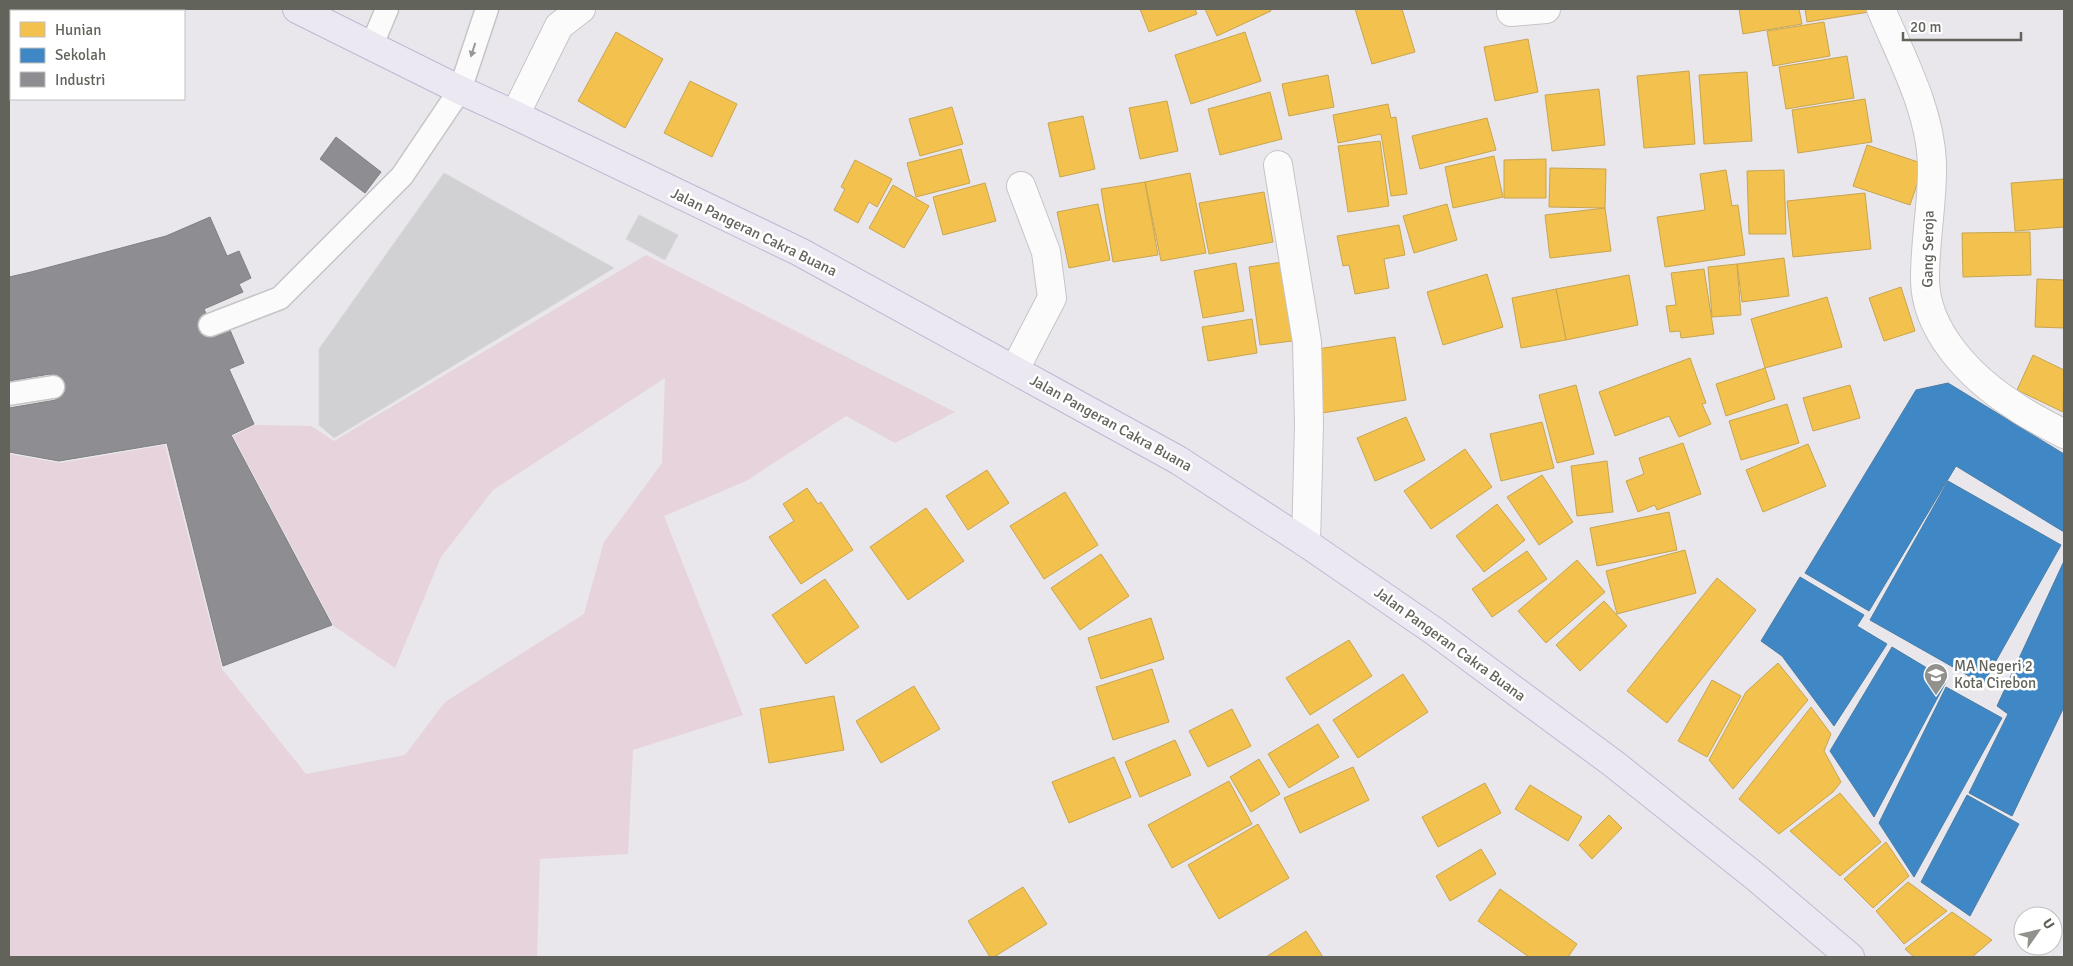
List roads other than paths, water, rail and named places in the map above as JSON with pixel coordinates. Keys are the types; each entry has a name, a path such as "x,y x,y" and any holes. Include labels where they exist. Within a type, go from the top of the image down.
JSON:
{"main road":[{"name":"Jalan Pangeran Cakra Buana","path":"297,9 460,90 800,252 1178,460 1306,543 1434,632 1614,764 1757,878 1850,957"}],"street":[{"path":"515,115 559,26 581,9"},
{"path":"1511,12 1546,9"},
{"name":"Gang Seroja","path":"1881,9 1914,88 1926,126 1932,163 1925,280 1931,316 1952,350 1980,380 2014,406 2064,434"},
{"path":"1278,165 1307,342 1309,425 1306,543"},
{"path":"1015,370 1052,298 1046,252 1021,186"}],"lane":[{"path":"371,47 387,9"},
{"path":"210,325 280,298 402,176 460,90 487,9"},
{"path":"9,394 53,387"}],"place":[{"name":"MA Negeri 2 Kota Cirebon","path":"1936,696"}]}
